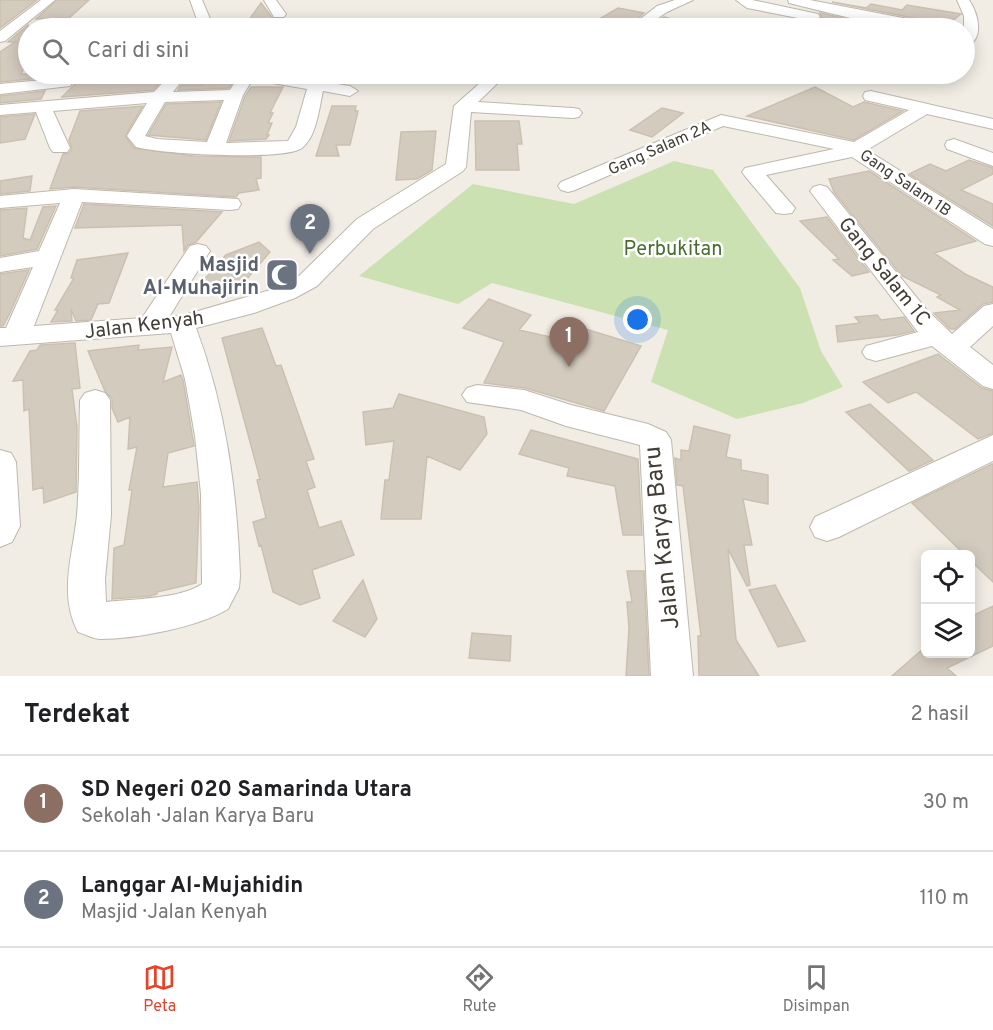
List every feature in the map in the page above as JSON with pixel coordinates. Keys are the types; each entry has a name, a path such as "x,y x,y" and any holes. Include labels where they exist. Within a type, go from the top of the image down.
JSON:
{"street":[{"path":"25,18 49,0"},
{"path":"196,0 203,18"},
{"path":"270,0 279,14"},
{"path":"650,18 662,9 682,0"},
{"path":"742,0 752,5 819,18"},
{"path":"794,0 880,18"},
{"path":"963,0 970,10 969,18"},
{"path":"10,15 30,14"},
{"path":"0,38 18,24"},
{"path":"0,89 32,84"},
{"path":"170,84 159,97 136,133 138,140 147,144 169,146 254,148 294,145 302,139 316,85"},
{"path":"215,146 235,95 242,84"},
{"path":"310,84 350,92"},
{"path":"463,106 488,84"},
{"path":"0,110 159,97 235,95"},
{"path":"871,96 993,124"},
{"path":"42,106 60,148"},
{"path":"463,106 573,113"},
{"name":"Jalan Kenyah","path":"8,337 165,325 236,310 298,288 308,281 365,224 395,203 456,167 463,106"},
{"name":"Gang Salam 1B","path":"924,108 856,149 993,239"},
{"name":"Gang Salam 2A","path":"568,186 684,138 721,120 856,149"},
{"path":"954,146 993,160"},
{"path":"784,208 753,174 754,170 856,149"},
{"name":"Gang Salam 1C","path":"820,191 917,315 945,342 993,379"},
{"path":"0,202 75,195 230,204"},
{"path":"8,337 48,257 75,195"},
{"path":"95,400 94,514 86,579 88,612 92,619 99,621 170,611 210,600 218,594 221,577 220,515 214,450 198,377 165,325 198,251"},
{"path":"0,265 48,257"},
{"path":"876,352 945,342 993,312"},
{"name":"Jalan Karya Baru","path":"477,395 524,400 566,415 648,435 655,440 672,676"},
{"path":"827,527 993,447"},
{"path":"0,462 3,526 0,532"}],"green space":[{"name":"Perbukitan","path":"674,161 713,170 800,288 821,351 843,387 803,403 737,419 651,382 668,330 492,283 458,304 359,276 473,184 574,204"}],"building":[{"path":"0,0 37,0 0,28"},
{"path":"57,0 89,0 69,18 37,18"},
{"path":"832,2 866,8 871,4 902,10 907,5 961,14 956,18 914,18"},
{"path":"261,3 272,18 250,18"},
{"path":"618,8 644,13 638,18 601,18"},
{"path":"820,13 842,18 822,18"},
{"path":"18,34 18,80 0,82 0,52 15,42 8,42"},
{"path":"75,84 159,84 153,90 62,97"},
{"path":"232,84 229,88 178,90 181,85"},
{"path":"251,87 283,87 270,113 273,113 268,123 272,123 267,135 269,135 266,139 229,141 245,96"},
{"path":"815,87 853,107 864,102 903,111 854,140 747,116"},
{"path":"45,91 41,99 0,103 0,96"},
{"path":"221,102 206,140 148,135 166,104"},
{"path":"143,106 125,136 134,148 194,156 261,157 261,178 256,179 259,190 239,193 236,197 74,187 50,189 63,154 69,153 72,149 69,140 80,111"},
{"path":"332,106 356,106 355,111 358,111 350,145 336,145 339,156 316,156"},
{"path":"662,108 683,113 652,137 630,130"},
{"path":"35,114 25,139 0,143 0,117"},
{"path":"475,121 519,121 522,144 517,144 519,170 476,170"},
{"path":"436,131 432,170 417,179 396,180 401,132"},
{"path":"969,160 993,168 993,174 961,190 993,204 993,226 909,174 930,164 946,171"},
{"path":"869,171 976,241 934,253 967,275 993,287 993,302 983,304 955,329 950,329 934,313 960,310 937,297 941,295 902,276 834,192 829,179"},
{"path":"32,176 30,191 0,194 0,181"},
{"path":"84,204 222,212 196,242 188,245 184,251 182,225 75,228"},
{"path":"56,206 37,249 0,256 0,210 27,208 23,238 30,240 43,207"},
{"path":"827,217 869,272 852,276 833,260 839,259 800,221"},
{"path":"259,242 270,252 240,287 202,282 226,255"},
{"path":"128,253 109,303 98,304 91,320 76,321 71,309 72,321 51,322 58,310 55,310 74,278 71,278 77,260"},
{"path":"29,270 9,315 3,326 0,326 0,274"},
{"path":"489,299 531,315 519,330 564,340 576,326 641,346 604,411 525,388 484,383 504,342 463,328"},
{"path":"877,315 881,320 904,317 914,331 838,342 836,326 860,323 855,317"},
{"path":"262,328 276,366 281,365 314,459 306,461 315,487 307,490 319,528 341,521 354,555 312,570 320,598 300,605 273,592 261,545 259,546 253,522 266,518 257,480 260,479 222,338"},
{"path":"75,343 80,388 72,389 77,427 76,492 44,503 43,487 33,490 29,409 24,411 23,380 13,381 30,351 37,350 40,345"},
{"path":"139,345 138,350 172,347 163,382 181,375 183,380 194,446 168,453 163,487 197,482 199,508 196,583 157,592 150,596 112,599 114,548 124,545 132,490 129,490 137,447 128,449 130,417 118,422 112,408 112,399 105,391 88,351"},
{"path":"938,354 982,388 993,391 993,433 978,439 916,392 888,403 863,382"},
{"path":"399,394 484,417 487,434 460,470 427,456 421,519 381,519 385,480 389,480 394,441 366,445 363,412 393,408"},
{"path":"870,404 933,460 909,471 846,412"},
{"path":"694,426 730,435 726,457 741,460 741,470 768,475 768,504 743,499 752,545 744,545 750,585 747,586 728,549 736,640 759,676 699,676 698,636 701,636 683,486 677,485 675,458 681,460 681,450 689,451"},
{"path":"531,430 638,459 642,535 623,535 615,486 567,476 569,468 519,454"},
{"path":"993,464 993,582 975,565 975,550 960,550 912,503"},
{"path":"627,571 644,571 649,676 626,676 629,628 627,602 632,602"},
{"path":"363,580 377,619 365,637 333,621"},
{"path":"775,585 805,641 778,647 749,590"},
{"path":"993,606 993,646 975,655 975,615"},
{"path":"472,633 511,636 510,661 469,658"},
{"path":"921,651 921,658 968,658 947,668 956,676 892,676"}],"place":[{"name":"Langgar Al-Mujahidin","path":"310,254"},
{"name":"Masjid Al-Muhajirin","path":"282,275"},
{"name":"SD Negeri 020 Samarinda Utara","path":"569,367"}]}
